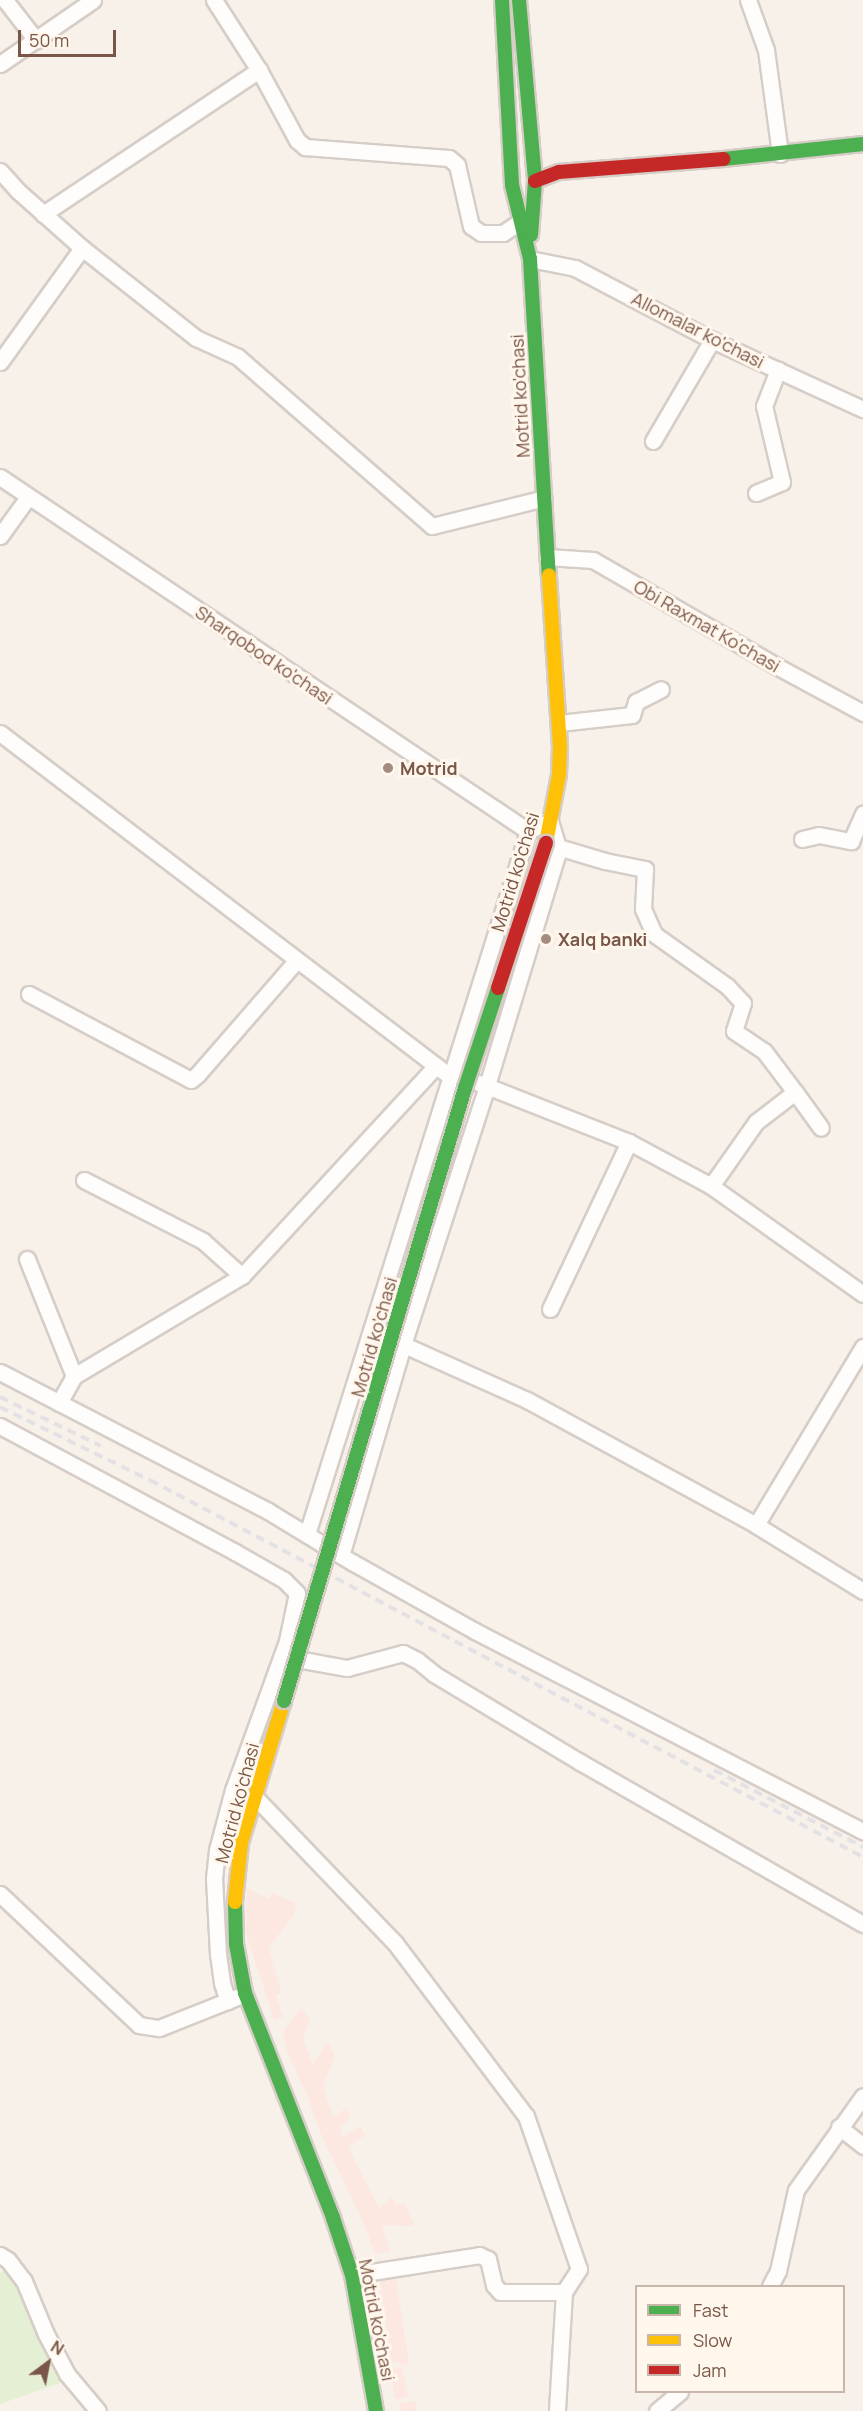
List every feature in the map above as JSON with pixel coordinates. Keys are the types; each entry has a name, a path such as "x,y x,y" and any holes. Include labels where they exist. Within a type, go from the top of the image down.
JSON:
{"main road":[{"name":"Motrid ko'chasi","path":"502,0 512,185 530,256"},
{"name":"Motrid ko'chasi","path":"519,0 535,181 530,256 559,723 559,775 550,821"},
{"path":"535,181 559,172 780,154 863,144"},
{"name":"Motrid ko'chasi","path":"376,2407 352,2275 329,2207 245,1993 236,1944 234,1910 239,1851 397,1342 461,1081 552,845"}],"street":[{"path":"5,0 36,40"},
{"path":"0,64 93,0"},
{"path":"214,0 259,70 297,140 305,147 449,158 457,165 471,226 481,233 503,233 521,221"},
{"path":"748,0 766,50 780,154"},
{"path":"43,214 259,70"},
{"path":"0,171 43,214 82,248 196,338 238,357 432,526 544,498"},
{"path":"0,362 82,248"},
{"name":"Allomalar ko'chasi","path":"530,256 575,268 712,340 863,409"},
{"path":"653,441 712,340"},
{"path":"756,493 783,482 764,406 778,370"},
{"name":"Sharqobod ko'chasi","path":"0,477 528,831"},
{"path":"0,536 28,496"},
{"name":"Obi Raxmat Ko'chasi","path":"548,557 593,560 778,667 863,713"},
{"path":"559,723 632,715 636,702 661,689"},
{"path":"0,733 436,1066 461,1081 487,1086 629,1142 711,1186 863,1294"},
{"path":"802,839 819,835 851,841 863,814"},
{"path":"307,1534 442,1112 461,1081 528,831 550,821 552,845 487,1086 397,1342 341,1555"},
{"path":"552,845 605,861 645,869 643,909 654,934 727,986 742,1003 734,1031 764,1051 821,1128"},
{"path":"29,994 191,1080 297,960"},
{"path":"59,1403 74,1376 242,1276 436,1066"},
{"path":"711,1186 756,1122 795,1092"},
{"path":"442,1112 473,1127"},
{"path":"550,1309 629,1142"},
{"path":"84,1180 204,1241 242,1276"},
{"path":"27,1259 74,1376"},
{"path":"397,1342 527,1400 756,1525 863,1591"},
{"path":"756,1525 863,1347"},
{"path":"0,1372 268,1510 341,1555 475,1631 863,1831"},
{"path":"0,1426 235,1551 284,1580 297,1593 287,1641 230,1800 217,1850 214,1878 218,1954 222,1983 228,2001"},
{"path":"297,1659 347,1668 403,1653 580,1762 863,1924"},
{"path":"255,1797 395,1942 526,2116 579,2269 564,2292 557,2411"},
{"path":"0,1894 139,2025 159,2028 245,1993"},
{"path":"771,2285 778,2271 796,2190 863,2096"},
{"path":"839,2127 863,2146"},
{"path":"0,2255 8,2260 24,2281 45,2334 67,2374 98,2411"},
{"path":"352,2275 479,2255 488,2259 494,2285 500,2292 564,2292"},
{"path":"657,2411 678,2393"},
{"path":"361,2411 376,2407"}],"shaded area":[{"path":"247,1888 268,1899 273,1893 296,1904 294,1915 269,1947 281,1993 276,1995 283,2017 274,2020 246,1933"},
{"path":"301,2008 310,2020 303,2039 313,2064 327,2042 335,2055 323,2086 333,2117 347,2108 351,2116 340,2127 342,2137 360,2126 365,2135 348,2147 379,2208 392,2197 396,2204 405,2203 414,2226 382,2225 390,2252 375,2254 364,2224 320,2132 305,2090 287,2052 283,2032"},
{"path":"395,2272 409,2364 402,2366 399,2362 391,2362 379,2274"},
{"path":"402,2367 408,2397 395,2399 390,2369"},
{"path":"415,2401 417,2411 401,2411 400,2403"}],"green space":[{"path":"11,2264 60,2383 0,2404 0,2273"}],"railway":[{"path":"0,1397 101,1446"},
{"path":"0,1407 150,1480 863,1857"},
{"path":"714,1770 863,1847"}],"traffic: fast":[{"path":"502,0 512,185 530,259 549,575"},
{"path":"519,0 535,181 531,235"},
{"path":"723,159 863,144"},
{"path":"284,1701 465,1088 498,988"},
{"path":"235,1902 236,1944 245,1993 333,2218 352,2275 376,2411"}],"traffic: slow":[{"path":"546,843 559,775 560,747 549,575"},
{"path":"235,1902 241,1843 284,1701"}],"traffic: jam":[{"path":"535,181 559,172 723,159"},
{"path":"498,988 546,843"}],"place":[{"name":"Motrid","path":"388,768"},
{"name":"Xalq banki","path":"546,939"}]}
